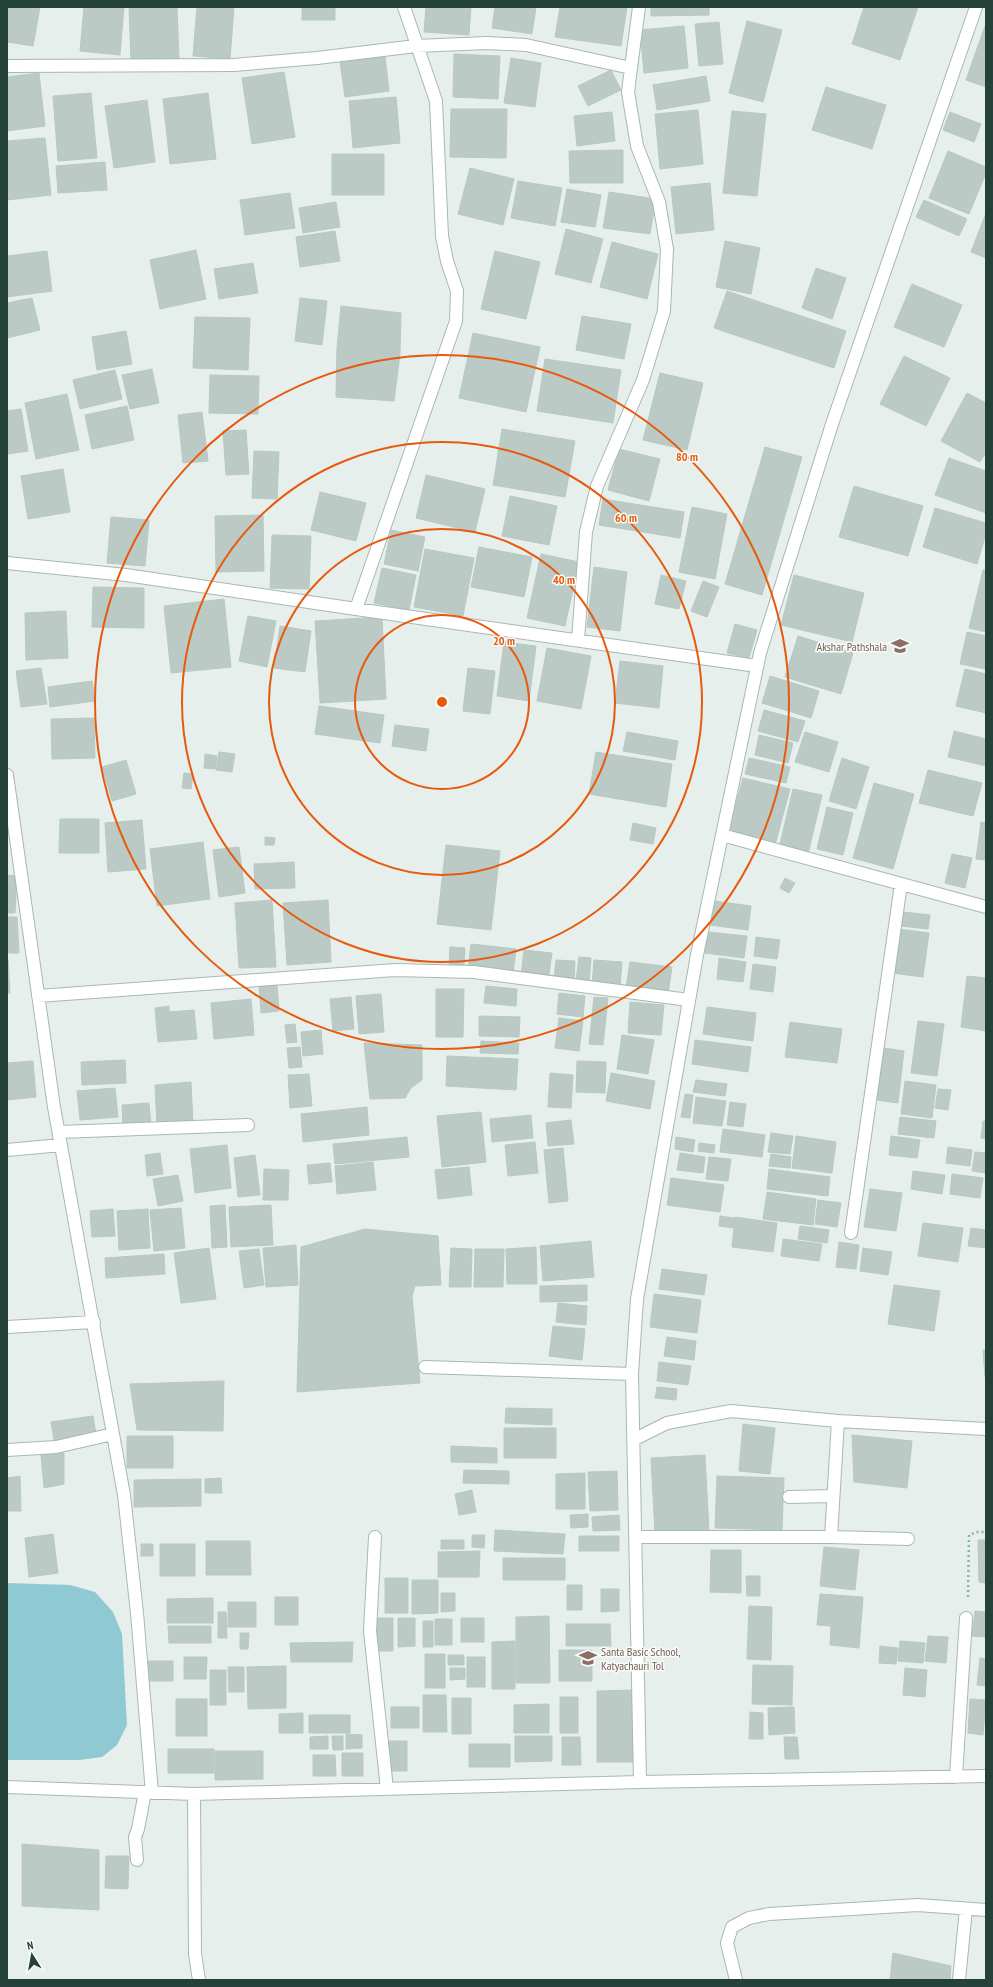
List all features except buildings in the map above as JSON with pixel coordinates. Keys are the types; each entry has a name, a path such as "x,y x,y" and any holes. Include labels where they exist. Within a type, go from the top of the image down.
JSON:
{"street":[{"path":"356,609 456,321 458,291 447,262 442,236 436,101 416,46 404,7"},
{"path":"578,640 586,532 597,486 643,380 664,311 667,249 659,202 635,139 628,92 639,7"},
{"path":"640,1782 632,1374 637,1299 689,1000 760,653 832,424 976,7"},
{"path":"7,66 234,65 317,58 416,46 486,43 526,45 631,68"},
{"path":"7,563 126,575 757,666"},
{"path":"7,775 38,996 61,1145 124,1495 137,1613 148,1792 135,1837 137,1860"},
{"path":"722,835 986,907"},
{"path":"851,1233 901,884"},
{"path":"38,996 395,970 474,972 689,1000"},
{"path":"59,1132 248,1125"},
{"path":"7,1150 61,1145"},
{"path":"7,1327 94,1322"},
{"path":"425,1367 632,1374"},
{"path":"633,1440 667,1423 730,1411 754,1412 838,1421 986,1429"},
{"path":"831,1536 838,1421"},
{"path":"7,1450 56,1447 113,1434"},
{"path":"789,1497 833,1496"},
{"path":"376,1536 370,1631 387,1789"},
{"path":"635,1537 831,1536 908,1539"},
{"path":"956,1777 966,1618"},
{"path":"7,1787 194,1794 640,1782 986,1776"},
{"path":"194,1794 195,1954 199,1980"},
{"path":"736,1980 727,1943 732,1927 749,1918 769,1914 918,1905 986,1910"},
{"path":"959,1980 966,1909"}],"path":[{"path":"966,1618 970,1577 969,1535 977,1532 986,1532"}],"water":[{"path":"7,1583 70,1585 95,1592 113,1612 122,1634 127,1725 117,1745 102,1757 79,1760 7,1760"}],"place":[{"name":"Akshar Pathshala","path":"900,646"},
{"name":"Santa Basic School, Katyachauri Tol","path":"588,1658"}]}
